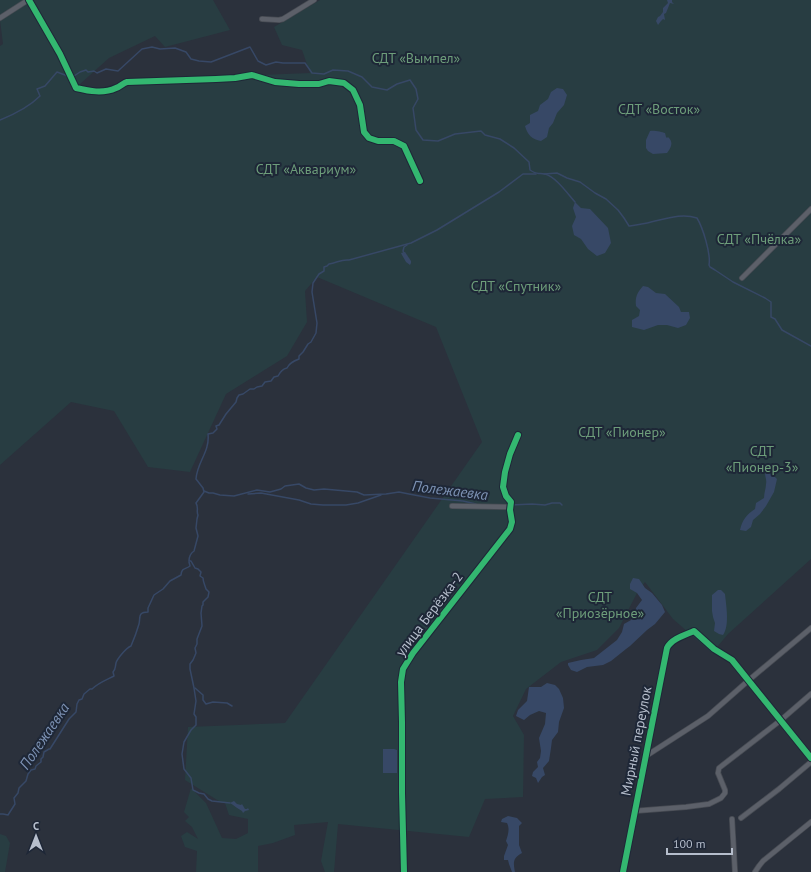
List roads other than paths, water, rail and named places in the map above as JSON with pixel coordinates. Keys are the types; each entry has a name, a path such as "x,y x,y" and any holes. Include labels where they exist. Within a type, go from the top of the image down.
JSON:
{"street":[{"path":"0,18 28,0 60,54 76,88 87,91 116,88 127,82 235,78 252,75 275,82 319,84 329,81 344,83 353,90 360,105 364,132 369,138 378,141 394,141 404,146 420,181"},
{"path":"262,19 284,20 306,2 314,0"},
{"path":"742,278 811,209"},
{"name":"улица Берёзка-2","path":"404,872 400,682 403,669 413,653 508,532 512,522 510,502 503,487 510,454 518,435"},
{"path":"452,506 510,507"},
{"path":"646,756 708,716 811,628"},
{"name":"Мирный переулок","path":"623,872 634,811 669,643 694,631 714,649 732,660 749,680"},
{"path":"749,680 811,758"},
{"path":"634,811 709,804 721,798 725,793 725,790 718,772 720,768 781,720 811,694"},
{"path":"741,818 811,762"},
{"path":"732,819 735,872"},
{"path":"755,872 763,861 811,822"}],"water":[{"path":"667,0 672,0 674,4 670,3 666,13 664,14 665,20 663,19 658,25 656,21 663,12 663,8 668,3"},
{"path":"557,88 563,89 567,95 564,105 557,113 549,128 547,137 541,141 535,139 529,135 525,126 530,123 530,115 538,111 540,105 548,99 551,92"},
{"path":"650,131 665,133 666,137 670,139 671,145 667,153 653,154 648,151 646,148 646,140"},
{"path":"575,202 581,208 590,209 608,228 611,243 605,253 597,256 588,249 581,239 574,235 572,226 576,217 573,208"},
{"path":"405,252 411,261 410,265 406,262 401,253"},
{"path":"643,286 648,287 656,293 665,294 679,307 681,312 689,312 690,318 686,325 678,328 667,325 658,325 644,330 632,327 632,320 639,316 640,310 636,306 636,298"},
{"path":"770,472 777,479 774,492 760,514 753,520 751,527 746,531 740,530 745,518 755,509 756,503 764,498 766,483 765,473"},
{"path":"633,578 639,579 645,588 652,593 662,605 665,612 655,624 611,661 603,665 587,667 577,672 571,670 568,663 594,658 617,640 622,632 624,624 631,620 635,615 636,608 642,600 637,593 630,589 630,584"},
{"path":"718,590 721,590 725,594 727,621 723,635 714,631 715,623 712,611 712,595"},
{"path":"547,683 555,685 559,689 563,698 564,708 559,722 558,732 552,740 549,761 543,768 545,775 538,783 536,778 532,776 533,772 538,767 537,762 540,758 541,751 539,738 545,724 546,713 539,711 530,715 524,720 516,716 518,710 527,701 529,687 541,687"},
{"path":"383,749 397,750 397,773 383,773"},
{"path":"234,801 237,804 242,804 245,809 248,808 249,810 243,813 230,803"},
{"path":"508,816 517,818 522,823 519,826 519,845 522,853 514,861 515,872 512,872 508,860 504,860 508,845 506,841 508,828 507,823 501,822 502,819"}],"waterway":[{"name":"Полежаевка","path":"74,76 86,70 88,72 94,71 97,73 106,69 118,71 142,49 152,47 160,49 175,48 186,52 191,59 211,62 250,47 258,61 266,65 276,62 305,63 312,73 324,74 333,70 348,71 362,77 372,87 387,90 397,84 410,80 416,89 418,99 413,108 416,130 423,140 438,141 455,134 481,131 485,135 500,139 514,148 529,162 530,170 553,178 575,202"},
{"name":"Полежаевка","path":"0,120 22,110 36,100 40,96 37,89 45,86 57,72 69,78"},
{"name":"Полежаевка","path":"544,174 557,173 580,182 606,199 618,210 629,226 679,216 697,218 706,241 710,267 733,282 771,302 771,317 775,319 782,330 811,346"},
{"name":"Полежаевка","path":"230,803 212,801 204,794 193,790 191,778 184,769 182,754 184,742 191,730 196,725 196,717 194,714 196,701 190,664 196,653 195,648 202,626 201,613 203,602 208,597 209,592 206,589 203,578 200,576 201,572 195,568 191,561 189,561 190,555 194,551 198,536 196,528 198,515 196,503 204,492 203,488 196,479 207,446 208,434 213,433 217,429 216,426 219,425 236,402 239,395 250,389 262,386 265,382 271,381 274,377 278,376 290,363 299,359 299,356 311,342 316,333 317,323 312,292 313,283 319,274 324,271 324,267 329,264 411,243 437,230 499,192 523,174 536,174"},
{"name":"Полежаевка","path":"404,253 404,247 407,245"},
{"name":"Полежаевка","path":"204,491 220,495 234,496 257,490 270,492 281,489 285,486 299,484 314,490 324,489 357,492 364,495 399,492 476,504"},
{"name":"Полежаевка","path":"248,494 261,493 299,500 311,504 323,505 346,505 358,503 381,495"},
{"name":"Полежаевка","path":"511,505 545,505 552,503 560,503 562,505"},
{"name":"Полежаевка","path":"0,814 8,815 15,804 14,798 18,793 19,788 26,781 31,770 35,769 41,762 44,752 50,749 69,719 76,712 79,700 82,699 84,694 90,689 114,676 113,672 117,661 124,651 131,646 138,627 140,615 144,612 148,612 148,608 154,595 163,589 170,581 181,575 181,572 190,566 189,562"},
{"name":"Полежаевка","path":"195,688 203,695 203,700 206,704 213,702 227,703 232,706"}],"park label":[{"name":"СДТ «Вымпел»","path":"416,58"},
{"name":"СДТ «Восток»","path":"659,109"},
{"name":"СДТ «Аквариум»","path":"306,169"},
{"name":"СДТ «Пчёлка»","path":"759,239"},
{"name":"СДТ «Спутник»","path":"516,286"},
{"name":"СДТ «Пионер»","path":"622,432"},
{"name":"СДТ «Пионер-3»","path":"762,460"},
{"name":"СДТ «Приозёрное»","path":"600,606"}]}
